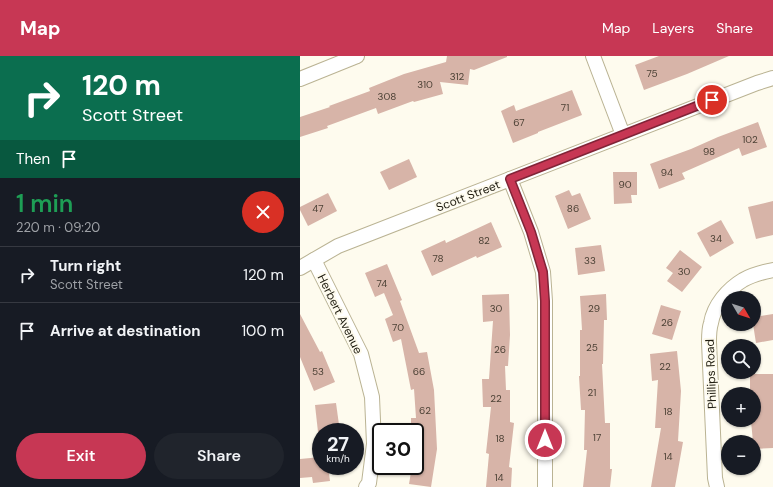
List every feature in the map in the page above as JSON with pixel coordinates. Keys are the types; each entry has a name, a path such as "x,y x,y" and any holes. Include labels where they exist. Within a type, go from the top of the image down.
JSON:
{"street":[{"path":"300,79 357,56"},
{"path":"593,56 623,135"},
{"name":"Scott Street","path":"300,268 338,246 773,78"},
{"path":"510,179 531,232 543,272 545,301 545,487"},
{"name":"Herbert Avenue","path":"314,260 361,354 372,397 374,444 368,483 366,487"},
{"name":"Phillips Road","path":"717,487 715,478 709,350 711,322 718,304 728,291 744,279 773,270"}],"building":[{"path":"447,56 507,57 474,70 470,69 468,85 440,82 443,94 414,102 413,101 378,114 376,108 327,126 328,128 300,137 300,117 370,91 369,88 404,74 446,62"},
{"path":"659,56 729,56 644,90 635,65"},
{"path":"572,90 582,115 513,143 501,111 514,105 516,111"},
{"path":"758,122 767,147 742,156 739,148 682,173 685,179 659,189 650,164"},
{"path":"409,159 417,177 389,190 380,172"},
{"path":"613,172 637,172 637,195 631,195 632,203 614,204"},
{"path":"569,190 572,196 580,193 591,219 568,229 555,196"},
{"path":"328,193 337,211 308,226 300,207"},
{"path":"773,201 773,235 756,239 748,207"},
{"path":"721,220 734,243 710,257 697,233"},
{"path":"491,222 502,247 477,258 476,256 432,276 421,251 445,240 446,243"},
{"path":"601,245 605,271 578,275 575,248"},
{"path":"680,250 702,267 682,292 667,281 673,273 666,268"},
{"path":"387,264 402,300 400,301 419,353 427,352 434,390 437,449 431,487 409,484 410,475 424,475 424,423 411,423 411,418 416,418 414,389 411,390 401,339 393,342 385,319 393,315 384,293 375,297 365,273"},
{"path":"509,294 510,335 508,366 505,366 506,390 510,390 510,422 514,423 509,467 512,468 511,487 486,487 489,454 486,453 491,407 483,407 482,379 489,379 493,321 483,322 482,295"},
{"path":"606,294 607,320 604,320 602,364 605,423 610,423 610,469 612,469 610,487 583,487 587,450 584,450 585,410 581,410 579,376 580,330 582,330 580,296"},
{"path":"661,305 681,311 672,340 652,334"},
{"path":"300,314 320,352 322,351 335,382 314,391 300,357"},
{"path":"773,314 773,340 761,342 761,339 755,339 754,331 761,331 761,316"},
{"path":"677,351 681,391 678,441 683,442 675,487 651,487 661,428 655,428 658,380 652,381 650,354"},
{"path":"761,374 773,374 773,448 761,449 761,435 752,435 752,427 761,427 761,387 750,387 750,379 761,379"},
{"path":"336,403 339,423 317,423 315,405"},
{"path":"312,458 312,475 329,475 330,481 313,483 312,477 300,478 300,459"}],"route":[{"path":"545,440 545,301 543,272 531,232 510,179 712,100"}]}
